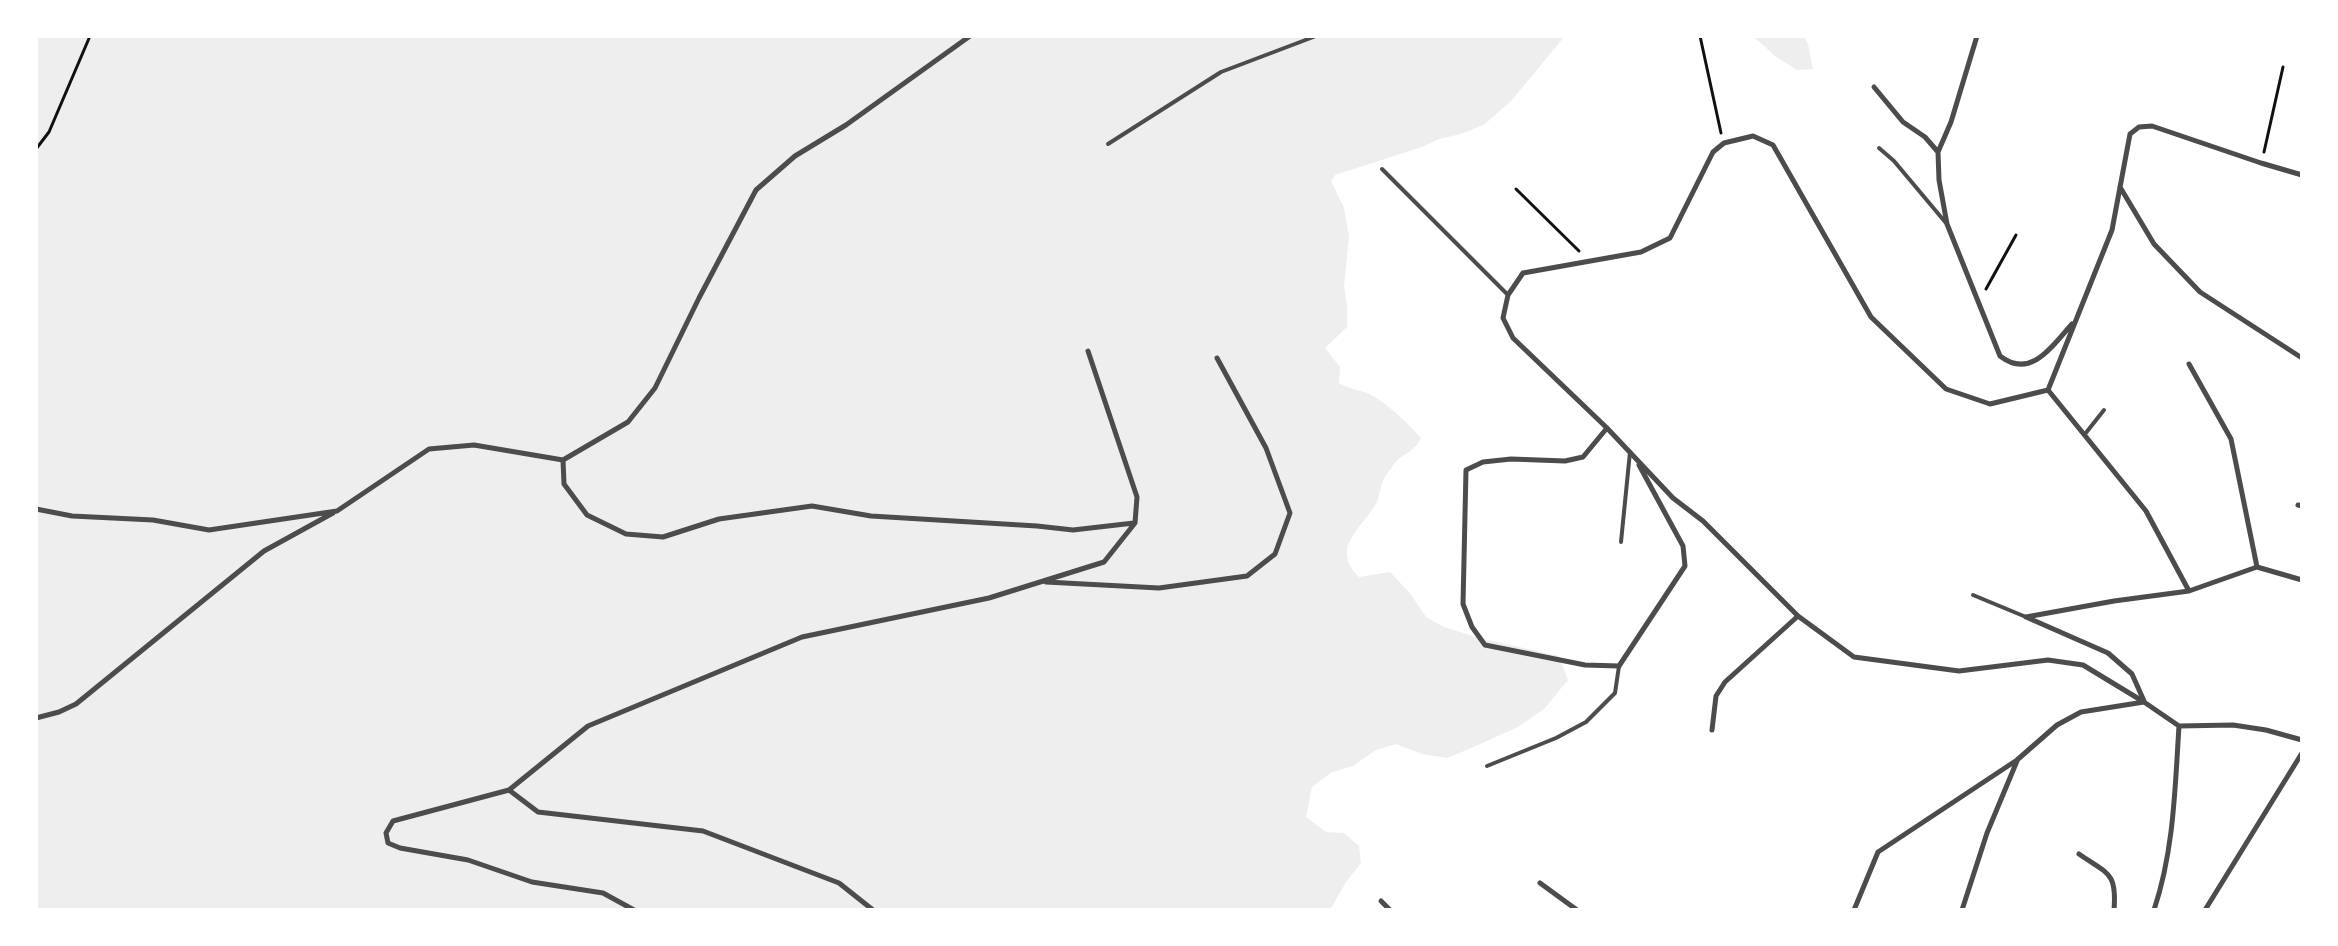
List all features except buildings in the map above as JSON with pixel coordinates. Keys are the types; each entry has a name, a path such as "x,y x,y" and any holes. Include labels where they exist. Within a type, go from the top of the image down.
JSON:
{"street":[{"path":"36,718 59,712 76,704 264,551 337,510 429,449 474,445 563,460 628,422 656,388 699,298 756,190 795,156 846,124 970,36"},
{"path":"1977,36 1951,122 1938,152 1939,180 1947,224 2000,356 2011,364 2024,365 2041,358 2076,320"},
{"path":"1874,87 1903,122 1925,137 1938,152"},
{"path":"2048,390 2112,230 2130,134 2140,127 2152,126 2302,175"},
{"path":"2048,390 1990,404 1946,389 1871,317 1774,145 1753,136 1724,143 1713,152 1670,238 1641,252 1523,273 1508,295 1503,318 1513,338 1607,428 1673,498 1703,521 1798,616 1854,657 1959,671 2048,660 2083,665 2179,726 2233,725 2266,730 2302,740"},
{"path":"2120,187 2154,244 2200,292 2302,358"},
{"path":"634,910 603,894 532,882 468,860 400,848 388,843 386,832 392,821 509,790 588,726 802,637 989,598 1104,562 1135,523 1137,497 1088,351"},
{"path":"1041,582 1159,588 1246,576 1275,554 1290,513 1266,448 1218,358"},
{"path":"2189,364 2231,439 2257,567"},
{"path":"2048,390 2146,511 2190,591"},
{"path":"1607,428 1583,457 1565,461 1511,459 1483,462 1466,470 1463,604 1472,627 1485,645 1585,665 1619,666 1685,566 1683,546 1636,458"},
{"path":"563,460 564,484 587,515 626,534 662,537 719,519 812,506 871,516 1037,526 1073,530 1135,523"},
{"path":"36,509 72,516 153,520 209,530 337,510"},
{"path":"2026,617 2114,601 2190,591 2257,567 2302,580"},
{"path":"1712,730 1716,696 1725,682 1798,616"},
{"path":"2026,617 2108,653 2132,674 2144,702"},
{"path":"1854,910 1878,852 2017,760 2058,725 2081,712 2144,702"},
{"path":"2154,910 2160,891 2173,827 2179,726"},
{"path":"2205,910 2302,753"},
{"path":"1962,910 1987,833 2017,760"},
{"path":"509,790 538,812 703,831 839,883 873,910"},
{"path":"2079,854 2111,875 2116,887 2114,910"},
{"path":"1540,882 1577,910"},
{"path":"1381,901 1390,910"}],"lane":[{"path":"1108,144 1221,72 1316,36"},
{"path":"1879,148 1894,162 1947,224"},
{"path":"1382,169 1508,295"},
{"path":"2085,434 2104,410"},
{"path":"1621,542 1630,452"},
{"path":"1973,595 2026,617"},
{"path":"1487,766 1556,738 1586,722 1615,693 1619,666"}],"path":[{"path":"36,149 49,132 90,36"},
{"path":"1700,36 1724,143"},
{"path":"2261,163 2283,67"},
{"path":"1516,189 1590,262"},
{"path":"1978,304 2016,235"}],"shaded area":[{"path":"36,36 1565,36 1511,101 1485,124 1461,134 1439,139 1422,147 1335,175 1331,181 1344,208 1349,236 1344,286 1347,306 1347,327 1325,348 1340,367 1339,383 1376,398 1390,408 1421,438 1411,451 1397,460 1384,478 1377,502 1352,538 1347,556 1359,577 1390,572 1409,592 1426,617 1444,627 1479,638 1559,656 1568,680 1544,709 1518,727 1469,749 1447,758 1422,754 1396,744 1376,750 1353,766 1332,772 1312,787 1306,817 1326,832 1344,833 1359,846 1361,863 1346,882 1330,910 36,910"},
{"path":"1753,36 1804,36 1808,44 1813,69 1797,70 1775,56"}]}
